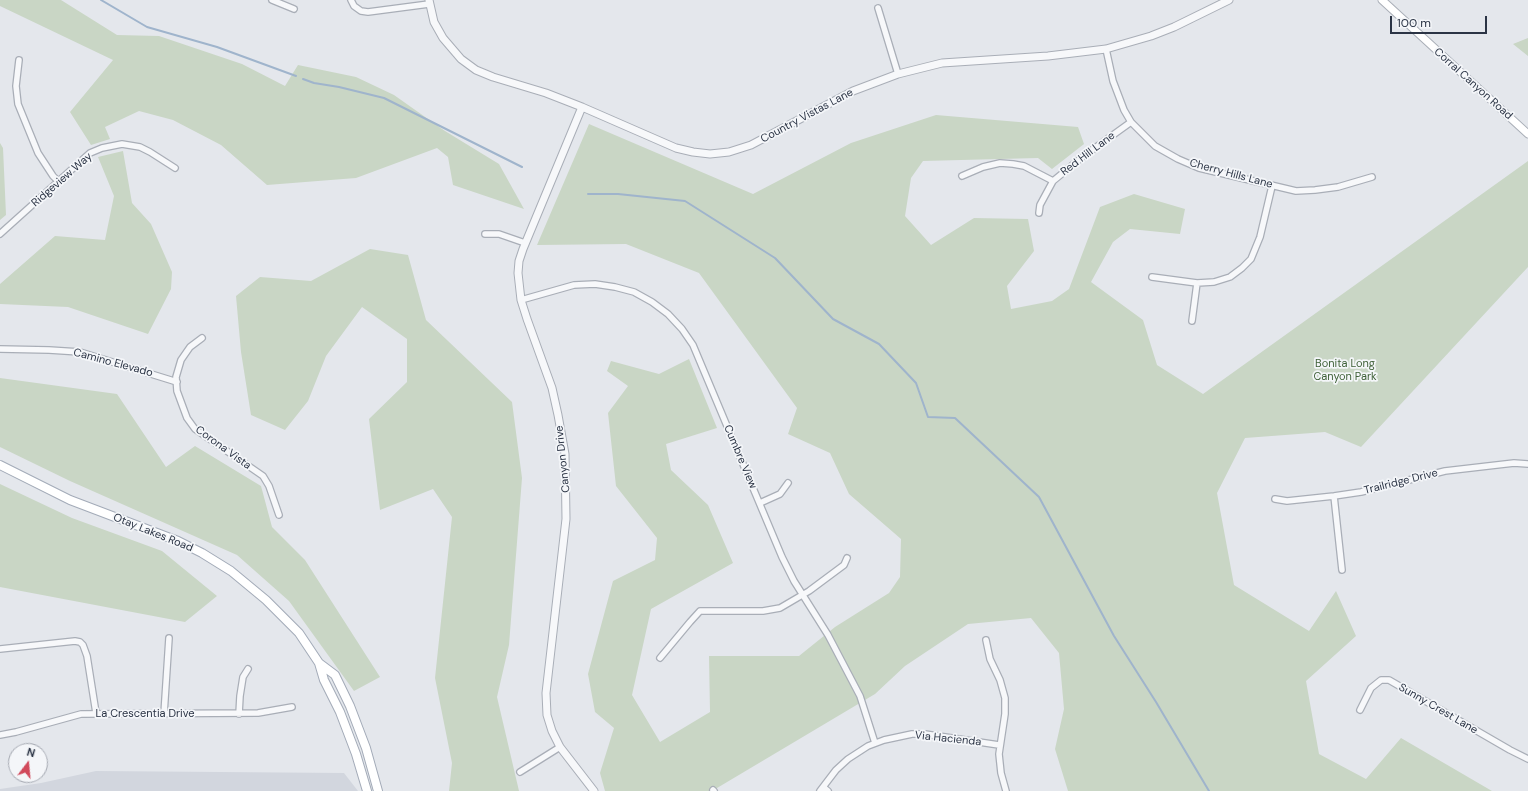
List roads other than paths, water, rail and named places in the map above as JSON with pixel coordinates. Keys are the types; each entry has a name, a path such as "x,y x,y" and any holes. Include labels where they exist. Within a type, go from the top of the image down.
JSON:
{"main road":[{"name":"Corral Canyon Road","path":"1382,0 1528,134"},
{"name":"Otay Lakes Road","path":"0,465 70,500 178,541 202,553 231,571 266,600 298,633 319,663 335,675 350,706 366,748 378,791"},
{"name":"Otay Lakes Road","path":"319,663 324,680 340,712 356,754 367,791"}],"street":[{"path":"272,0 294,9"},
{"path":"351,0 354,6 361,11 368,12 429,2"},
{"name":"Country Vistas Lane","path":"429,2 434,22 443,38 454,53 468,65 489,76 546,93 582,107 676,148 701,154 719,153 751,145 853,91 898,74 942,63 1048,56 1106,49 1151,36 1174,27 1229,0"},
{"path":"878,8 898,74"},
{"name":"Cherry Hills Lane","path":"1106,49 1113,80 1124,110 1131,122 1155,146 1178,159 1199,168 1296,191 1338,187 1372,177"},
{"path":"19,60 16,86 18,104 38,153 53,176 59,182"},
{"name":"Canyon Drive","path":"582,107 525,243 519,260 518,273 522,300 552,388 558,414 564,454 566,519 546,693 547,715 552,731 560,747 594,791"},
{"name":"Red Hill Lane","path":"1039,213 1040,205 1053,181 1076,162 1131,122"},
{"name":"Ridgeview Way","path":"0,234 90,154 102,148 115,145 140,147 175,168"},
{"path":"962,176 983,167 1000,163 1024,166 1053,181"},
{"path":"1152,277 1197,283 1214,282 1230,277 1242,268 1251,259 1260,237 1272,186"},
{"path":"485,234 499,234 525,243"},
{"path":"1192,321 1197,283"},
{"name":"Cumbre View","path":"522,300 565,287 595,284 615,286 634,292 652,302 664,310 682,328 692,345 782,557 803,595 828,635 860,696 875,743"},
{"name":"Corona Vista","path":"202,338 190,347 181,360 176,377 177,390 187,418 195,429 263,476 269,486 279,515"},
{"name":"Camino Elevado","path":"0,349 80,352 176,382"},
{"name":"Trailridge Drive","path":"1274,499 1287,501 1334,496 1361,492 1445,471 1508,464 1528,464"},
{"path":"760,503 780,494 788,483"},
{"path":"1334,496 1342,570"},
{"path":"660,658 700,611 763,611 780,608 803,595 844,565 847,558"},
{"path":"164,714 169,638"},
{"path":"986,640 990,659 1000,680 1005,698 1005,714 999,745 1001,773 1006,791"},
{"path":"0,649 75,641 80,642 83,645 87,656 96,714"},
{"path":"239,714 243,677 248,669"},
{"name":"Sunny Crest Lane","path":"1360,710 1371,688 1381,680 1389,680 1528,759"},
{"name":"La Crescentia Drive","path":"0,735 81,714 239,714 263,713 292,707"},
{"name":"Via Hacienda","path":"821,789 836,770 848,759 875,743 903,736 925,734 999,745"},
{"path":"520,772 560,747"},
{"path":"821,789 828,791"}],"waterway":[{"path":"101,0 147,27 217,47 296,76"},
{"path":"303,79 314,83 339,87 384,98 522,167"},
{"path":"588,194 618,194 685,201 775,258 833,319 879,344 916,383 928,417 955,418 1039,497 1114,636 1156,702 1209,791"}],"park label":[{"name":"Bonita Long Canyon Park","path":"1345,370"}]}
